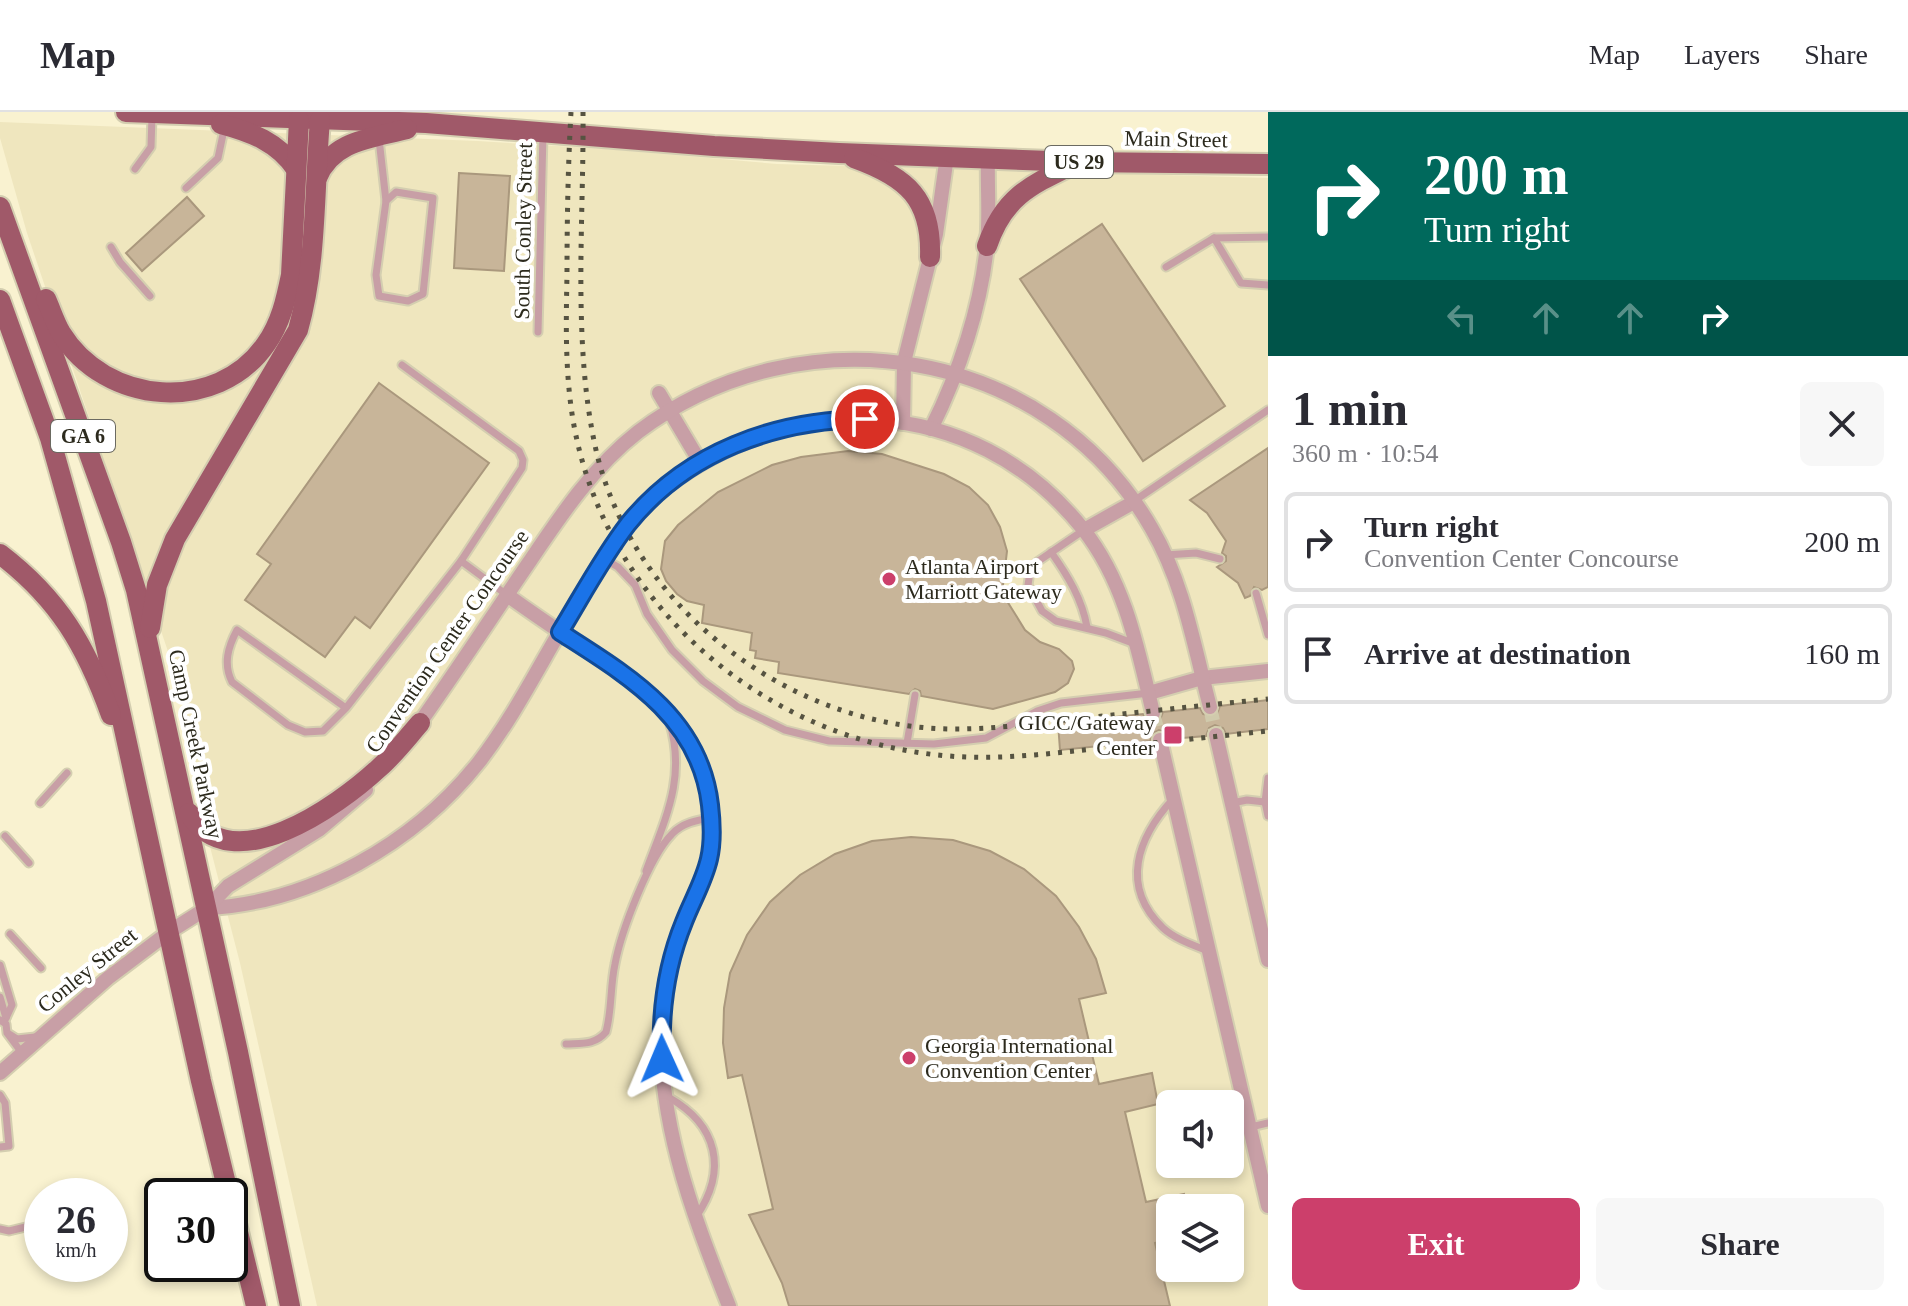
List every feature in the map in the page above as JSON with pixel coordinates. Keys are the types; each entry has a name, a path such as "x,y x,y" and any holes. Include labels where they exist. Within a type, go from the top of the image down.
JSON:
{"main road":[{"name":"Main Street","path":"126,112 426,123 839,153 1078,162 1268,164"},
{"path":"182,114 225,125 271,143 296,169"},
{"path":"10,234 29,263 62,334 96,368 128,386 174,394 195,391 228,378 265,346 281,317 291,275 299,120"},
{"path":"149,640 157,585 175,539 298,330 308,288 320,120"},
{"path":"315,185 329,156 341,148 426,123"},
{"path":"839,153 886,172 910,188 928,221 930,257"},
{"path":"987,246 1000,216 1021,192 1078,162"},
{"name":"Camp Creek Parkway","path":"0,207 121,542 149,640 290,1306"},
{"name":"GA 6","path":"0,300 50,438 82,547 225,1178"},
{"path":"0,554 47,595 83,647 138,787"},
{"path":"185,807 195,823 216,839 233,843 267,837 313,815 359,785 420,723"},
{"name":"GA 6","path":"248,1273 256,1306"}],"street":[{"path":"903,423 904,362 940,210 947,156"},
{"path":"931,429 957,374 987,246 988,157"},
{"name":"Convention Center Concourse","path":"207,908 228,886 307,838 342,812 384,770 420,723 582,488 608,459 637,433 704,392 744,376 784,366 865,359 904,362 957,374 1032,408 1069,433 1102,464 1134,502 1165,555 1184,602 1210,707"},
{"path":"659,393 700,462"},
{"path":"207,908 234,907 309,885 374,854 403,834 455,789 497,738 604,559 650,500 700,462 762,433 797,424 833,419 903,423 931,429 970,442 1042,487 1084,530 1118,587 1137,645 1153,713"},
{"path":"1084,530 1134,502"},
{"path":"507,595 656,698 692,745 703,769 711,818 709,860 673,949 666,978 661,1042 665,1096 676,1156 694,1219 729,1306"},
{"path":"1149,693 1202,678 1268,671"},
{"path":"1216,735 1268,960"},
{"path":"1160,740 1268,1206"},
{"name":"Conley Street","path":"0,1073 108,978 207,908"}],"lane":[{"path":"135,169 151,147 152,112"},
{"path":"186,188 218,158 225,125"},
{"name":"South Conley Street","path":"538,332 543,132"},
{"path":"379,137 386,201 376,275 379,296 408,301 423,294 433,198 396,192 386,201"},
{"path":"1166,267 1214,238 1268,237"},
{"path":"1214,238 1241,283 1268,285"},
{"path":"111,247 150,296"},
{"path":"346,708 237,630 229,645 227,658 232,682 288,725 305,732 323,731 346,708 461,561 522,468 519,451 402,365"},
{"path":"1134,502 1268,410"},
{"path":"1084,530 1037,562 1030,572 1028,585 1042,611 1056,621 1087,627 1137,645"},
{"path":"1051,552 1079,598 1087,627"},
{"path":"1165,555 1196,553 1220,559"},
{"path":"604,559 618,567 635,585 647,614 672,650 703,681 738,707 785,730 829,741 934,744 986,738 1037,711 1061,703 1149,693"},
{"path":"461,561 507,595"},
{"path":"1256,593 1268,635"},
{"path":"907,743 915,695"},
{"path":"566,1044 591,1043 606,1032 614,965 672,799 677,779 674,737 656,698"},
{"path":"40,803 67,773"},
{"path":"1268,778 1265,802 1268,816"},
{"path":"1173,799 1145,836 1138,859 1138,887 1148,910 1164,929 1208,951"},
{"path":"1231,803 1247,800 1265,802"},
{"path":"632,908 672,834 682,826 711,818"},
{"path":"5,836 29,863"},
{"path":"10,934 41,968"},
{"path":"0,965 12,1005 5,1024"},
{"path":"0,997 5,1024 22,1053"},
{"path":"5,1024 17,1039 42,1035"},
{"path":"0,1095 5,1103 4,1147"},
{"path":"665,1096 695,1116 706,1131 713,1149 712,1186 694,1219"},
{"path":"1244,1129 1268,1123"},
{"path":"0,1229 9,1231 24,1227"}],"shaded area":[{"path":"0,122 478,141 777,164 1268,178 1268,1306 317,1306 240,963 200,808 185,702 27,233 0,138"}],"building":[{"path":"459,173 510,176 504,271 454,268"},
{"path":"187,197 204,216 142,271 126,253"},
{"path":"1102,224 1225,406 1143,461 1020,279"},
{"path":"379,383 489,463 370,628 355,617 325,657 245,600 271,564 257,554"},
{"path":"1268,448 1268,587 1262,590 1254,587 1250,596 1245,598 1238,583 1217,567 1226,561 1222,553 1226,541 1207,513 1190,500"},
{"name":"Atlanta Airport Marriott Gateway","path":"848,451 882,454 944,474 969,487 988,505 1000,527 1007,551 1003,585 1007,601 1025,630 1040,642 1059,649 1072,661 1074,669 1068,683 1055,692 993,709 921,696 920,691 915,689 909,694 778,673 779,662 755,658 756,651 750,650 752,633 702,623 704,605 687,601 677,594 661,569 665,541 678,525 718,492 772,465 801,457"},
{"path":"1268,700 1268,729 1226,734 1223,728 1215,725 1209,728 1206,736 1170,739 1167,733 1159,730 1153,733 1150,741 1060,750 1058,723 1143,714 1146,720 1154,723 1160,720 1163,712 1200,708 1203,714 1212,717 1220,706"},
{"name":"Georgia International Convention Center","path":"911,837 953,840 990,851 1024,869 1056,896 1079,927 1096,959 1106,993 1079,999 1099,1084 1152,1073 1156,1104 1125,1112 1146,1202 1156,1200 1156,1282 1164,1282 1170,1306 789,1306 782,1283 749,1215 773,1209 742,1075 728,1078 723,1043 724,1008 730,973 747,935 770,902 800,875 835,854 872,841"}],"tunnel":[{"path":"1210,707 1216,735"},
{"path":"1153,713 1160,740"}],"railway":[{"path":"571,112 566,329 573,420 591,487 619,548 657,603 704,652 757,692 817,723 881,745 949,756 1040,754 1268,731"},
{"path":"583,112 582,325 584,368 596,450 611,499 634,544 664,587 698,624 754,668 817,701 884,722 919,727 1003,727 1268,699"}],"place":[{"name":"Atlanta Airport Marriott Gateway","path":"889,579"},
{"name":"GICC/Gateway Center","path":"1173,735"},
{"name":"Georgia International Convention Center","path":"909,1058"}],"route":[{"path":"662,1059 662,1009 666,978 673,949 709,860 712,840 709,793 692,745 656,698 560,632 609,550 629,523 650,500 700,462 762,433 833,419 865,419"}]}
